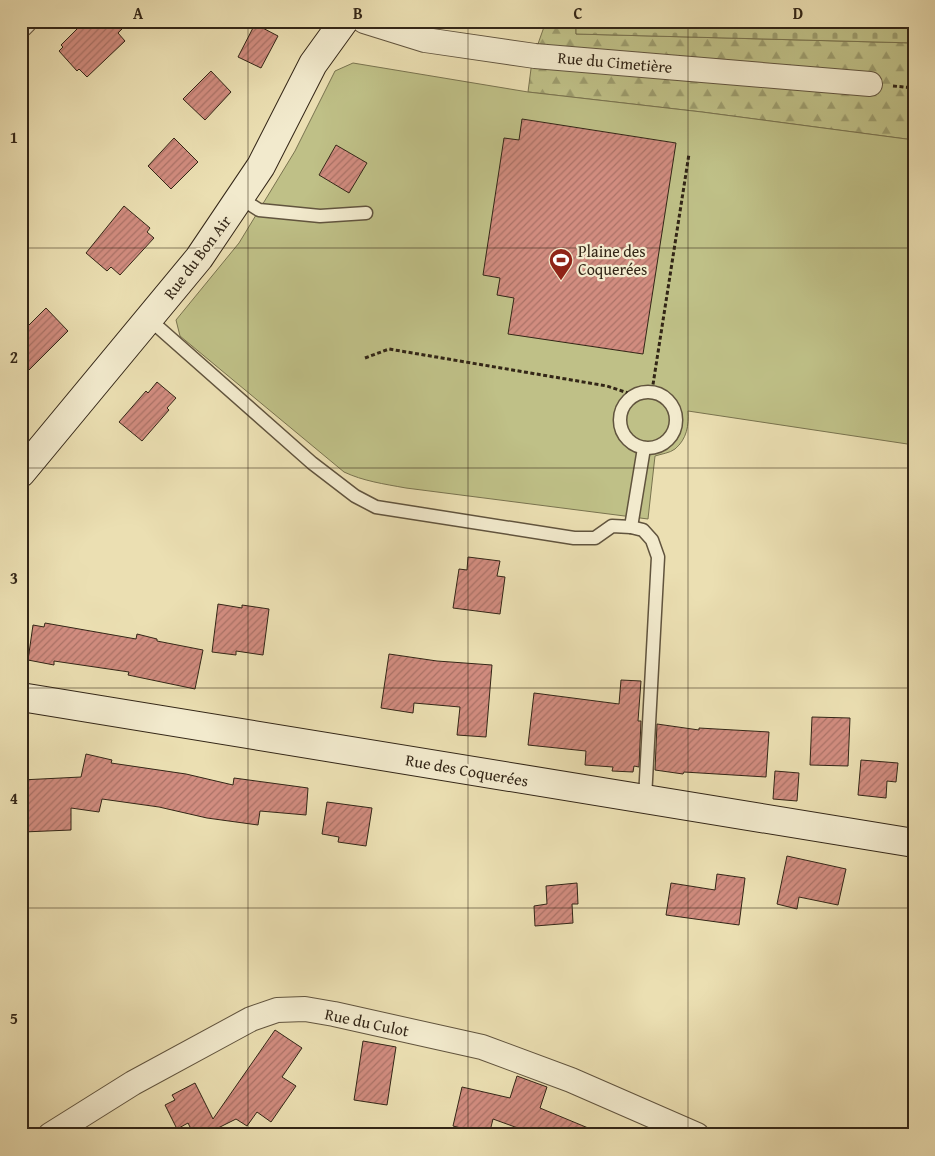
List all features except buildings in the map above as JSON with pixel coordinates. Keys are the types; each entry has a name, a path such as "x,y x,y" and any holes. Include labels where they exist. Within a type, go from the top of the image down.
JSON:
{"street":[{"path":"21,25 25,21"},
{"name":"Rue du Bon Air","path":"21,472 199,258 261,166 313,64 344,21"},
{"name":"Rue du Cimetière","path":"364,21 425,40 535,56 870,84"},
{"name":"Rue des Coquerées","path":"21,697 914,843"},
{"name":"Rue du Culot","path":"50,1135 133,1083 251,1019 277,1010 305,1009 482,1047 571,1080 697,1135"}],"lane":[{"path":"240,198 259,210 320,216 366,213"},
{"path":"149,319 312,463 355,496 376,507 574,538 595,538 612,526 643,530 652,540 658,557 645,798"},
{"path":"652,391 666,397 675,410 676,426 668,441 652,448 644,448 634,445 623,433 620,418 625,403 634,395 652,391"},
{"path":"631,527 644,448"}],"path":[{"path":"652,391 689,154"},
{"path":"365,358 389,349 608,386 634,395"}],"green space":[{"path":"545,21 914,21 914,43 576,34 576,25 545,24"},
{"path":"545,24 576,25 576,34 914,43 914,140 702,112 528,92 532,61"},
{"name":"Plaine des Coquerées","path":"353,63 528,92 702,112 914,140 914,445 688,411 687,427 682,441 673,450 655,456 648,519 406,488 366,480 344,472 180,336 176,320 239,243 295,151 335,71"}],"place":[{"name":"Plaine des Coquerées","path":"561,281"}]}
